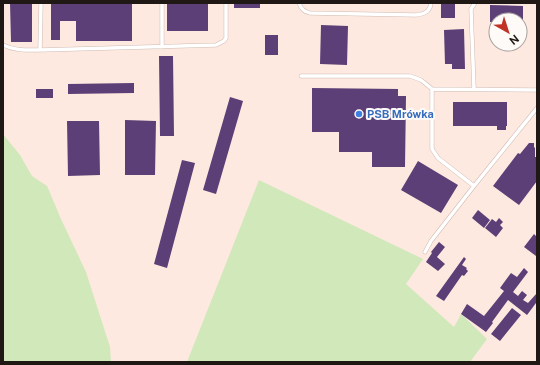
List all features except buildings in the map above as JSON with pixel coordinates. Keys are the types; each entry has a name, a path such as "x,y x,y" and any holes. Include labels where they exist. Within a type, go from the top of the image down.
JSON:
{"lane":[{"path":"40,50 41,3"},
{"path":"162,3 162,47"},
{"path":"3,45 18,50 216,45 224,42 226,38 226,3"},
{"path":"299,3 301,8 310,13 416,15 428,11 431,3"},
{"path":"474,89 471,9 475,3"},
{"path":"301,76 410,76 421,80 432,89 537,90"},
{"path":"432,89 432,149 438,158 474,186"},
{"path":"424,252 474,186 537,108"}],"green space":[{"path":"3,134 20,155 32,176 47,186 86,272 110,347 111,362 3,362"},
{"path":"259,180 423,259 406,284 454,327 461,314 487,339 470,362 187,362"}],"place":[{"name":"PSB Mrówka","path":"359,114"}]}
